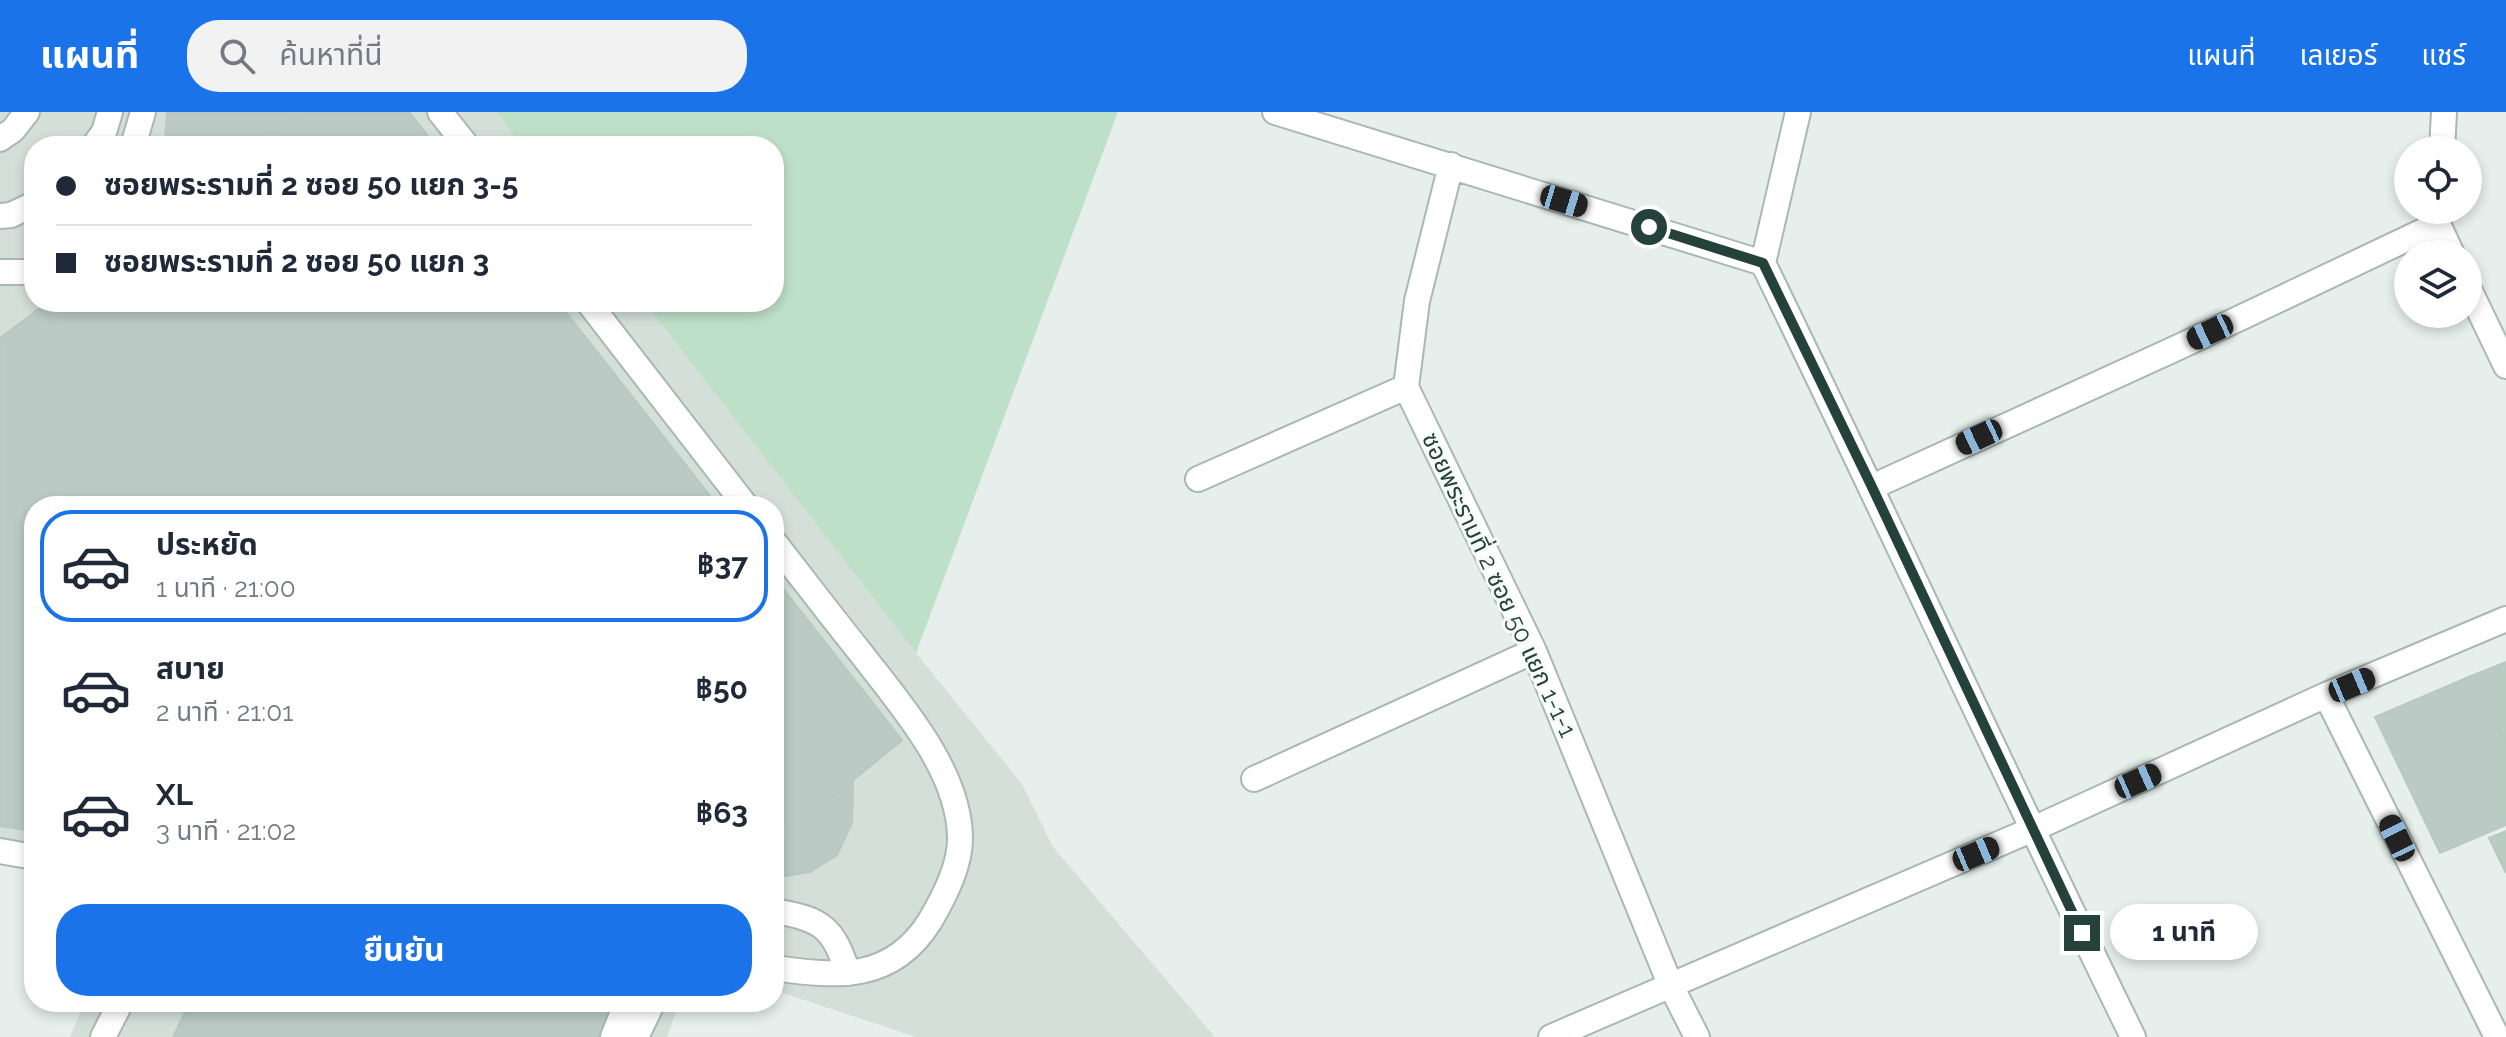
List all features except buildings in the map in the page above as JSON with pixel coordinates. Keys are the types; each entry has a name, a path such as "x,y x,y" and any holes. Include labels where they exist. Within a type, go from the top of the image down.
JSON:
{"street":[{"path":"0,139 13,130 27,112"},
{"path":"101,136 110,112"},
{"path":"136,136 143,112"},
{"path":"440,112 459,136"},
{"path":"1275,112 1763,263"},
{"path":"1798,112 1763,263 1872,487 2031,830 2133,1037"},
{"path":"2443,136 2444,112"},
{"path":"1198,479 1406,387 1417,301 1451,165"},
{"path":"0,216 24,209"},
{"path":"1872,487 2181,346 2424,224"},
{"path":"0,272 24,272"},
{"path":"596,312 738,496"},
{"path":"2482,316 2506,366"},
{"name":"ซอยพระรามที่ 2 ซอย 50 แยก 1-1-1","path":"1406,387 1534,651 1670,984 1697,1037"},
{"path":"784,555 912,718 947,783 961,838 956,864 944,895 917,940 884,966 848,973 784,969"},
{"path":"1551,1037 2031,830 2326,695 2506,619"},
{"path":"1254,779 1534,651"},
{"path":"2326,695 2497,1037"},
{"path":"0,851 24,855"},
{"path":"784,913 810,917 828,929 839,945 848,973"},
{"path":"103,1037 116,1012"},
{"path":"613,1037 623,1012"},
{"path":"636,1037 648,1012"}],"shaded area":[{"path":"0,112 496,112 514,136 24,136 24,312 652,312 916,653 1022,784 1053,847 1215,1037 916,1037 784,993 784,496 24,496 24,868 0,864"},
{"path":"81,1012 676,1012 667,1037 70,1037"}],"green space":[{"path":"496,112 1118,112 916,653 652,312 784,312 784,136 514,136"}],"route":[{"path":"1649,227 1763,263 2082,933"}]}
